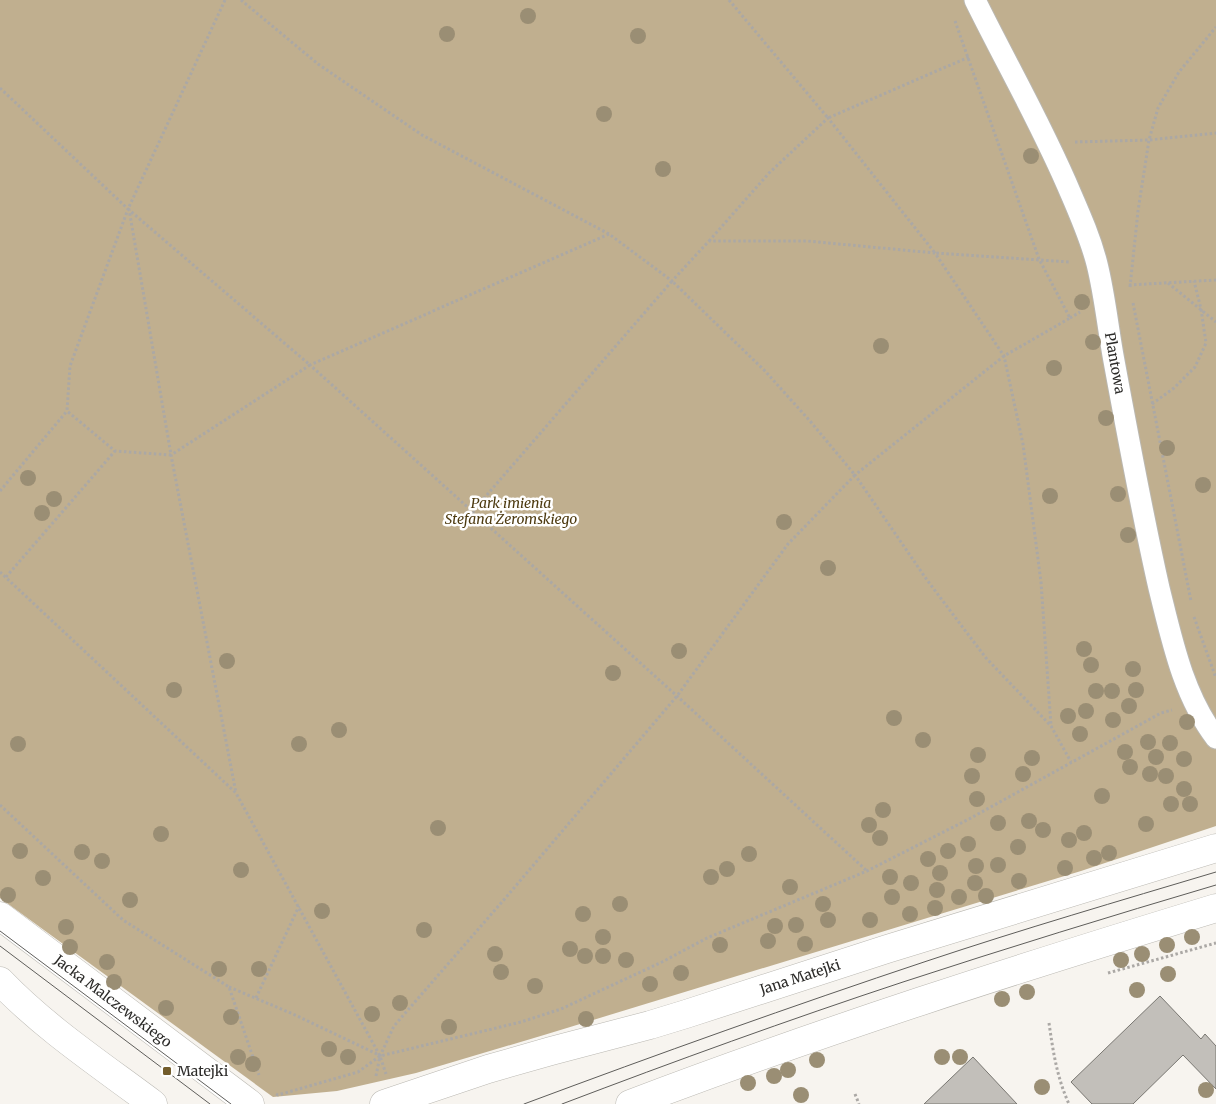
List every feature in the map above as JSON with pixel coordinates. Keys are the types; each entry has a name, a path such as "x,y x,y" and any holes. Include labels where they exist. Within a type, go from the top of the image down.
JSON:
{"street":[{"name":"Plantowa","path":"975,0 1049,143 1084,225 1097,264 1148,541 1173,644 1195,703 1208,728 1216,738"},
{"name":"Jana Matejki","path":"386,1091 488,1069 574,1044 650,1025 916,940 1216,848"},
{"path":"630,1104 836,1029 1039,962 1216,908"},
{"name":"Jacka Malczewskiego","path":"0,916 238,1096 260,1097"},
{"path":"0,981 22,1004 137,1095 153,1104"}],"path":[{"path":"0,491 67,411 70,366 128,209 225,0"},
{"path":"242,0 318,64 422,135 609,234 672,281 765,371 855,475 927,580 986,658 1051,726 1071,762"},
{"path":"729,0 828,118 934,253 1004,356 1023,444 1041,582 1051,726"},
{"path":"376,1078 380,1056 394,1026 677,696 788,544 855,475 1004,356 1070,318 1039,259 953,16"},
{"path":"1191,603 1129,285 1149,140 1158,108 1179,72 1216,27"},
{"path":"473,511 672,281 769,173 828,118 969,57"},
{"path":"0,88 128,209 310,365 473,511 867,871"},
{"path":"1070,142 1149,140 1216,133"},
{"path":"128,209 171,455 236,792"},
{"path":"67,411 115,451 171,455 310,365 609,234"},
{"path":"709,241 807,241 934,253 1097,264"},
{"path":"1129,285 1216,280"},
{"path":"1152,404 1174,388 1195,367 1206,343 1194,281"},
{"path":"1167,282 1216,322"},
{"path":"6,577 115,451"},
{"path":"0,572 236,792 380,1056 386,1091"},
{"path":"1193,613 1216,678"},
{"path":"260,1097 278,1095 358,1072 380,1056 521,1022 561,1009 662,962 707,938 867,871 969,819 1161,713 1195,703"},
{"path":"0,805 123,920 228,987 293,1014 380,1056"},
{"path":"256,998 299,906"},
{"path":"1102,975 1216,943"},
{"path":"228,987 260,1077"},
{"path":"1049,1024 1054,1057 1068,1104"},
{"path":"855,1094 859,1104"}],"green space":[{"name":"Park imienia Stefana Żeromskiego","path":"0,0 1216,0 1216,826 1081,871 416,1073 337,1091 273,1097 0,898"}],"building":[{"path":"1160,996 1201,1039 1205,1034 1216,1046 1216,1089 1183,1055 1133,1104 1092,1104 1071,1082"},
{"path":"973,1057 1017,1104 924,1104"}],"tram line":[{"path":"524,1104 826,995 927,961 1035,926 1216,872"},
{"path":"562,1104 860,996 1098,920 1216,885"},
{"path":"0,931 231,1104"},
{"path":"0,946 210,1104"}],"place":[{"name":"Matejki","path":"167,1071"}]}
